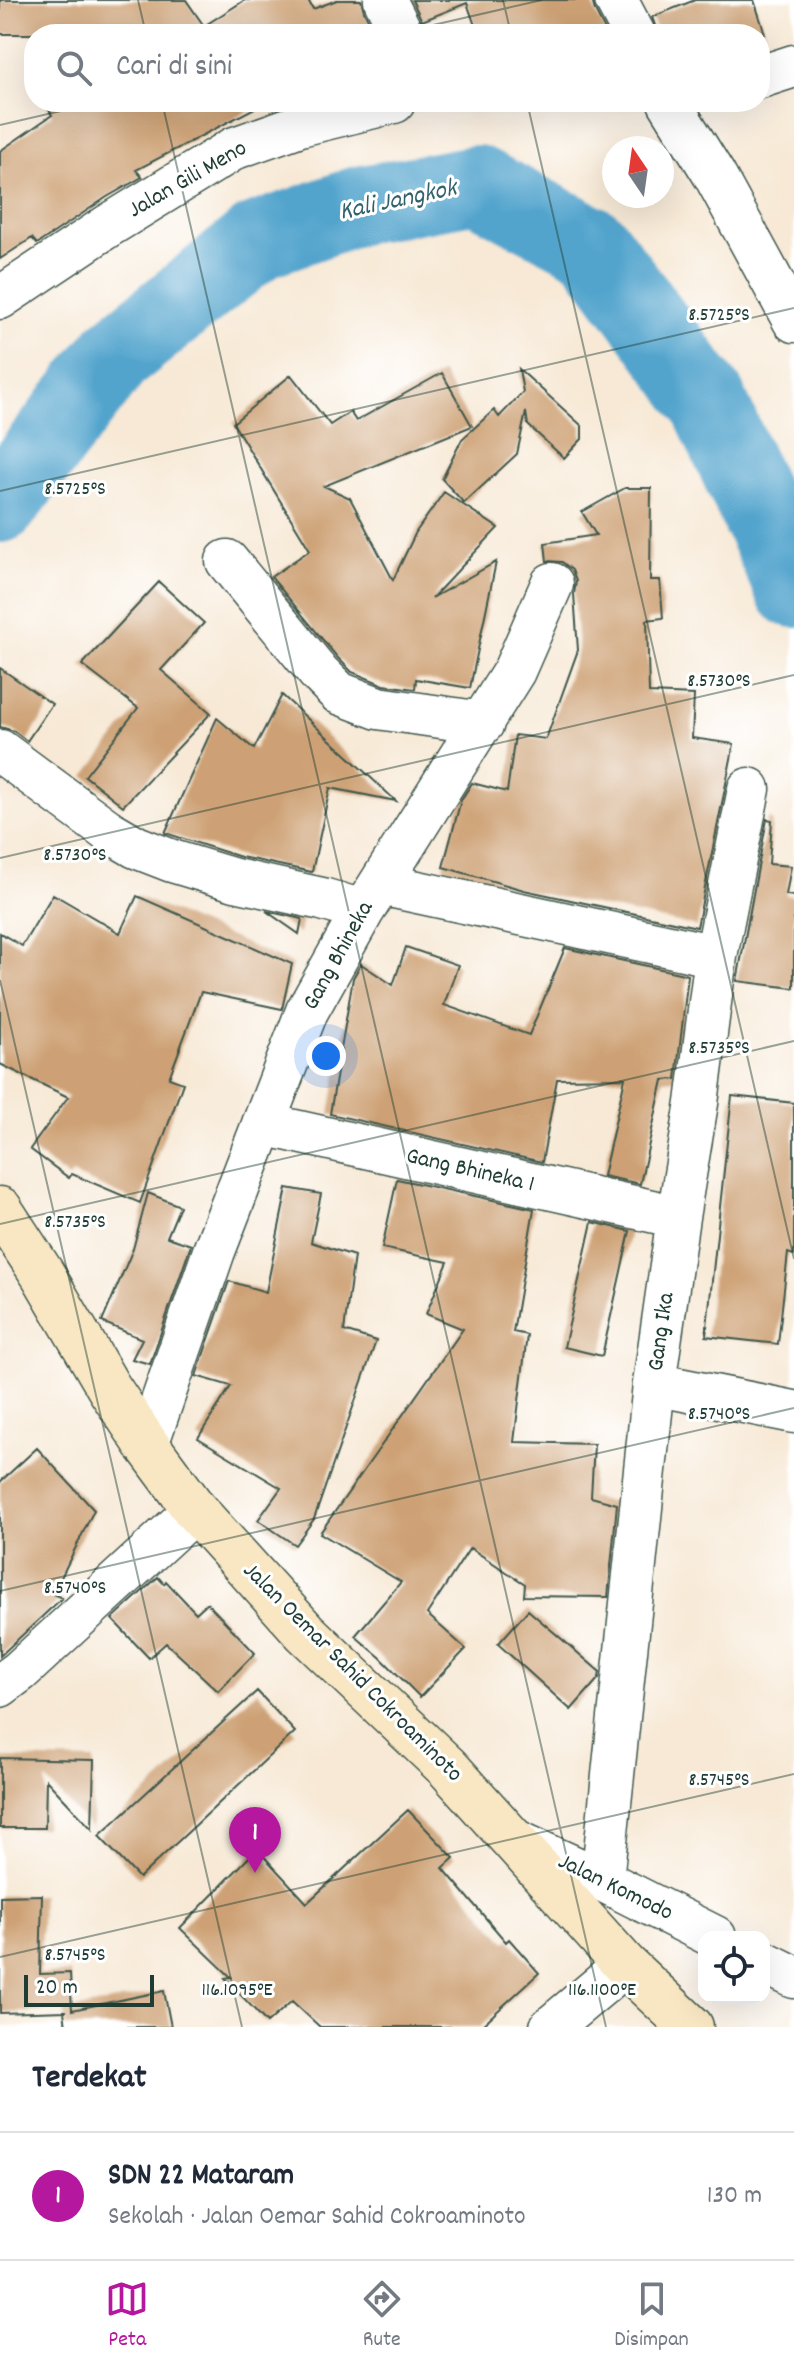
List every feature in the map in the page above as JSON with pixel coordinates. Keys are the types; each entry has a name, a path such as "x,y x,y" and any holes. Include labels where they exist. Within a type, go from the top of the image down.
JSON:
{"street":[{"path":"385,0 397,24"},
{"path":"616,0 629,24"},
{"path":"770,74 794,66"},
{"name":"Jalan Gili Meno","path":"0,298 108,226 235,148 300,125 353,112"},
{"path":"675,112 715,176 794,321"},
{"path":"227,561 339,693 378,708 483,723"},
{"name":"Gang Bhineka","path":"147,1445 214,1251 307,1011 371,898 514,671 552,584"},
{"path":"0,751 107,830 136,847 235,880 322,899 371,898 716,956"},
{"name":"Gang Ika","path":"602,1880 654,1384 716,956 749,789"},
{"name":"Gang Bhineka 1","path":"263,1124 678,1217"},
{"name":"Jalan Oemar Sahid Cokroaminoto","path":"0,1209 102,1376 195,1510 305,1632 448,1768 625,1965 691,2027"},
{"path":"654,1384 794,1412"},
{"path":"0,1686 195,1510"},
{"name":"Jalan Komodo","path":"514,1840 703,1931"},
{"path":"551,2027 625,1965"},
{"path":"770,1965 794,1977"}],"building":[{"path":"0,0 186,0 203,24 24,24 24,34 0,34"},
{"path":"245,0 308,0 313,9 337,0 361,0 370,24 207,24"},
{"path":"412,0 592,0 602,24 474,24 467,3 422,21"},
{"path":"695,0 754,0 762,24 654,24 652,17"},
{"path":"50,112 247,112 136,170 142,177 37,244 32,238 0,259 0,151 52,115"},
{"path":"519,369 582,426 582,439 564,458 528,425 526,412 517,454 464,503 442,479 462,439 494,410 499,417 523,392"},
{"path":"442,373 472,426 324,486 350,498 393,580 416,532 444,492 498,528 432,598 496,562 470,688 416,679 415,689 384,685 352,672 271,577 310,550 233,423 291,375 330,425 350,412 356,421"},
{"path":"625,488 651,488 650,580 660,580 663,618 647,620 649,693 694,695 692,738 734,744 697,927 524,890 443,867 461,800 472,783 507,792 515,735 546,739 578,650 576,581 572,570 562,562 547,561 545,543 596,535 582,512"},
{"path":"159,582 204,623 161,670 211,713 123,806 85,776 138,708 82,665"},
{"path":"0,668 52,704 27,741 14,731 0,727"},
{"path":"282,695 396,801 330,788 312,872 241,857 165,833 217,718 254,749"},
{"path":"767,819 772,820 769,864 791,866 786,895 794,896 794,988 737,981"},
{"path":"53,894 120,933 137,896 292,964 282,1009 201,992 169,1078 183,1083 140,1203 72,1174 69,1178 30,1149 68,1097 0,1064 0,933 22,946"},
{"path":"266,911 302,919 299,934"},
{"path":"406,947 458,965 444,1005 529,1035 565,948 688,975 676,1079 663,1080 640,1184 603,1176 625,1078 557,1079 542,1162 330,1114 353,978 361,964 393,985"},
{"path":"732,1096 794,1103 794,1255 788,1253 778,1344 706,1336"},
{"path":"397,1179 534,1209 513,1332 527,1335 514,1442 594,1444 591,1497 617,1504 608,1597 524,1596 525,1584 470,1548 427,1614 466,1649 420,1697 355,1636 401,1582 320,1533 463,1329 426,1314 448,1262 382,1248"},
{"path":"287,1188 321,1194 311,1242 354,1256 344,1331 376,1341 314,1519 295,1545 258,1520 281,1488 198,1438 231,1386 196,1376 229,1281 266,1292"},
{"path":"148,1193 180,1206 167,1237 191,1245 150,1364 132,1359 142,1339 102,1322 133,1249"},
{"path":"592,1222 630,1231 602,1356 564,1347"},
{"path":"37,1448 94,1510 53,1594 62,1598 0,1656 0,1482"},
{"path":"158,1577 164,1584 166,1581 196,1613 207,1603 255,1653 218,1691 166,1643 149,1658 112,1619"},
{"path":"528,1610 600,1672 599,1678 571,1710 498,1644"},
{"path":"257,1691 295,1732 139,1878 99,1836"},
{"path":"0,1758 94,1760 92,1829 46,1780 45,1828 0,1828"},
{"path":"408,1810 454,1858 443,1868 506,1942 509,1939 539,1973 480,2027 320,2027 292,2001 267,2023 225,1978 231,1977 180,1928 257,1849 307,1903"},
{"path":"42,1895 40,1974 70,1973 72,2010 164,1991 171,2027 66,2027 64,2011 0,2013 0,1896"}],"waterway":[{"name":"Kali Jangkok","path":"0,504 116,355 258,241 359,205 476,184 593,245 708,401 794,589"}],"place":[{"name":"SDN 22 Mataram","path":"255,1873"}]}
